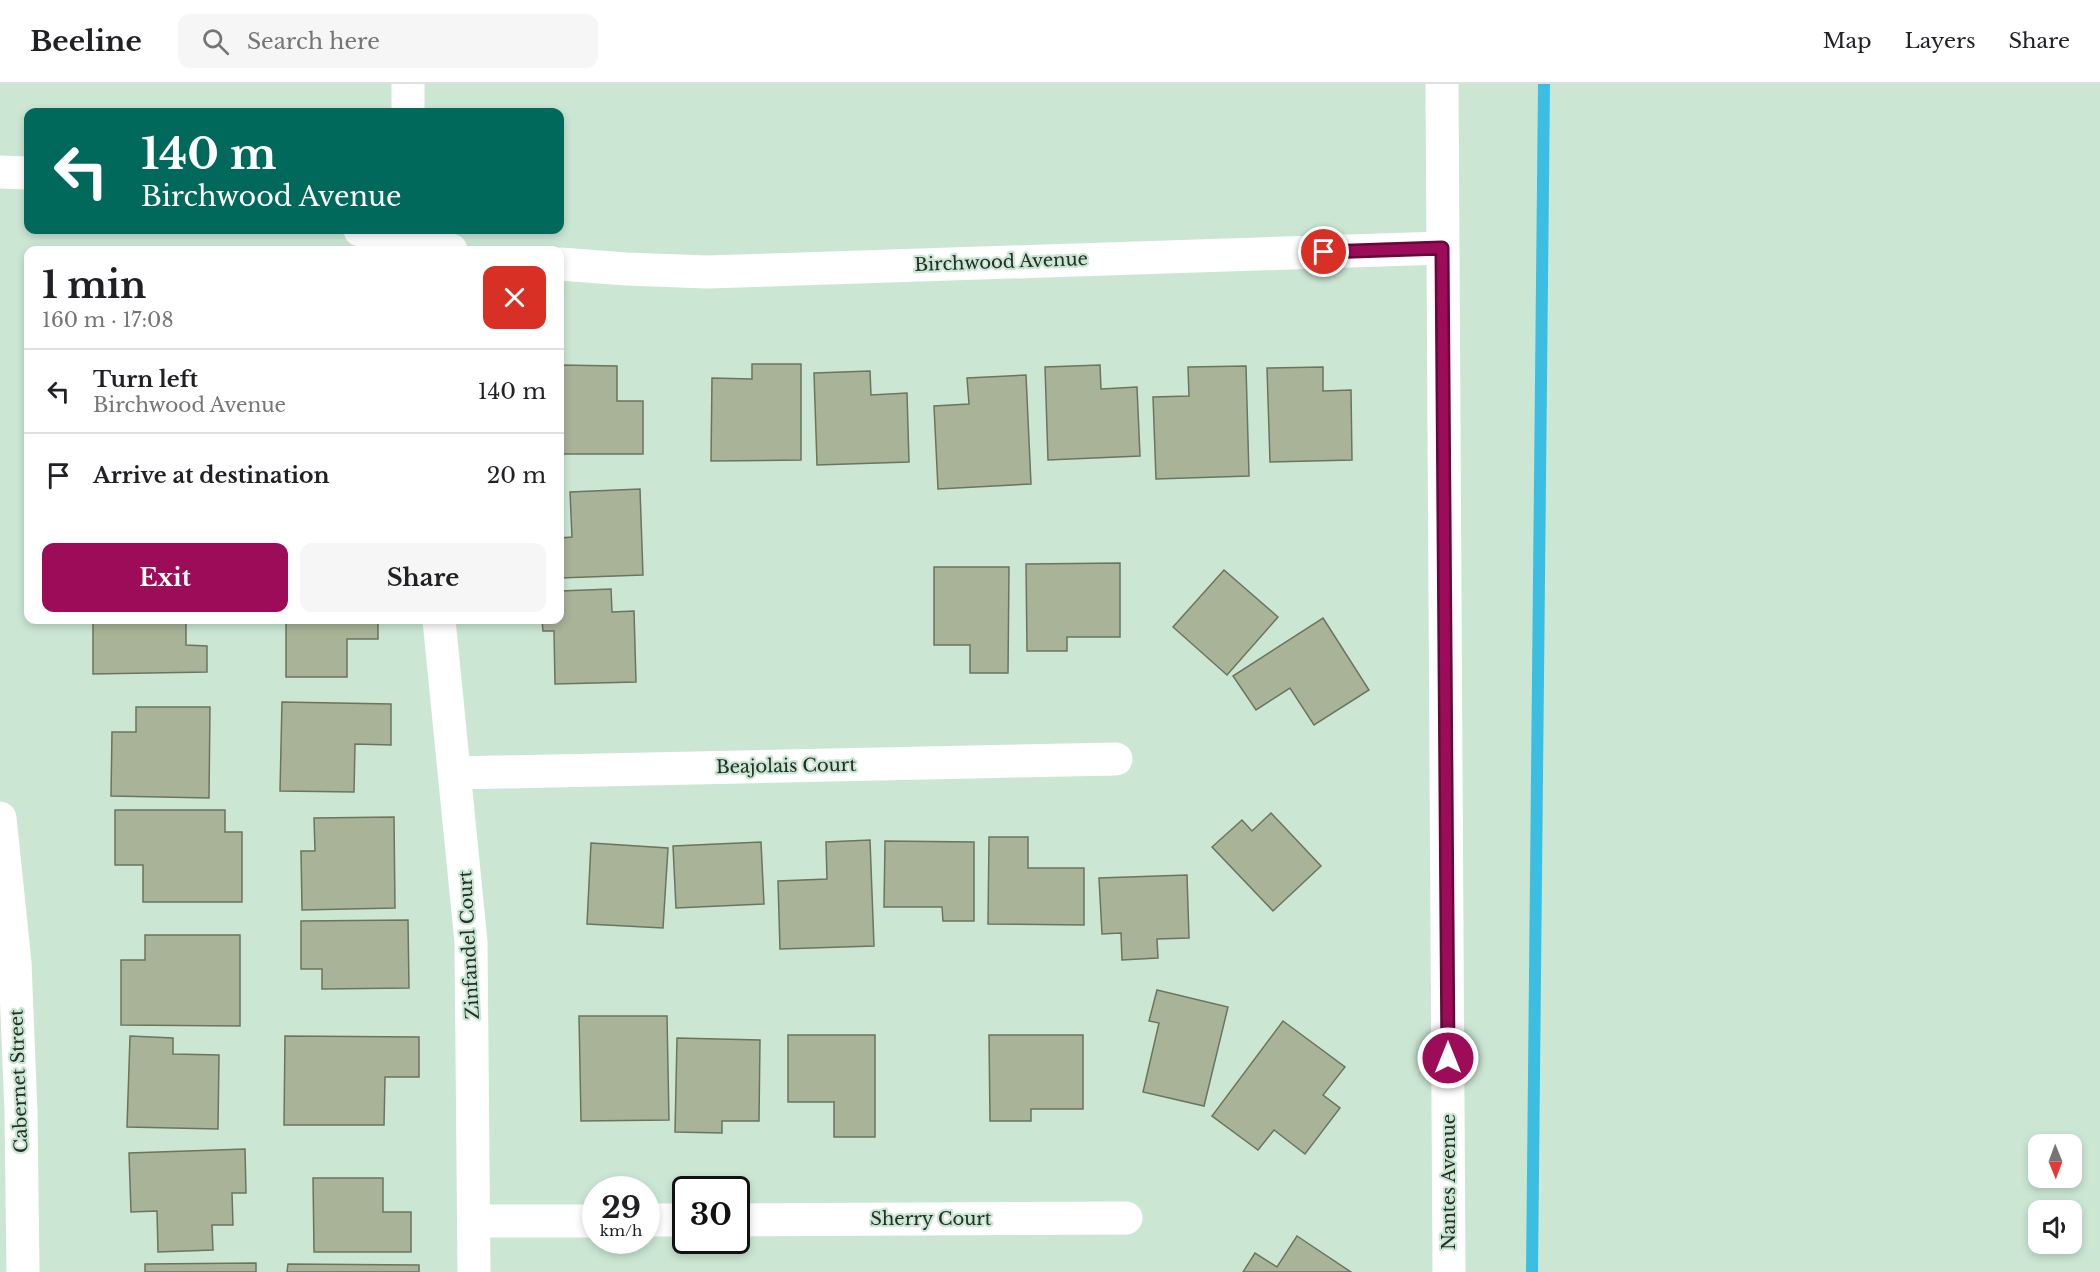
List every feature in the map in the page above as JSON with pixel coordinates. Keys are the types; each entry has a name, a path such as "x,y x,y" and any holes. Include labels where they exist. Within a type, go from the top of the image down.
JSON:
{"street":[{"path":"408,84 408,108"},
{"name":"Nantes Avenue","path":"1442,84 1449,1272"},
{"path":"0,172 24,173"},
{"path":"377,234 431,246"},
{"name":"Birchwood Avenue","path":"564,264 707,272 1442,248"},
{"name":"Zinfandel Court","path":"440,624 471,942 474,1272"},
{"name":"Beajolais Court","path":"456,773 1116,759"},
{"name":"Cabernet Street","path":"0,818 15,975 21,1112 23,1272"},
{"name":"Sherry Court","path":"750,1220 1126,1218"},
{"path":"474,1221 582,1221"}],"building":[{"path":"752,364 801,364 801,460 711,461 712,378 752,379"},
{"path":"564,365 617,366 617,401 643,401 643,454 564,454"},
{"path":"1100,365 1101,389 1137,387 1140,456 1048,460 1045,367"},
{"path":"1246,366 1249,476 1156,479 1153,397 1189,396 1188,367"},
{"path":"1323,367 1323,391 1351,390 1352,460 1270,462 1267,368"},
{"path":"870,371 871,395 907,393 909,462 817,465 814,373"},
{"path":"1026,375 1031,484 938,489 934,406 969,404 967,378"},
{"path":"640,489 643,575 564,578 564,538 572,537 570,492"},
{"path":"1120,563 1120,637 1067,637 1067,651 1027,651 1026,564"},
{"path":"934,567 1009,567 1008,673 970,673 970,645 934,645"},
{"path":"1224,570 1278,617 1227,675 1173,627"},
{"path":"611,589 612,612 634,611 636,682 555,684 554,631 543,631 542,624 564,624 564,591"},
{"path":"1323,618 1369,690 1314,725 1290,688 1256,710 1233,676"},
{"path":"93,624 186,624 186,645 207,646 207,672 93,674"},
{"path":"286,624 378,624 378,639 347,639 347,677 286,677"},
{"path":"282,702 391,704 391,745 355,744 354,792 280,791"},
{"path":"136,707 210,707 209,798 111,796 112,732 136,732"},
{"path":"115,810 225,810 225,832 242,832 242,902 143,902 143,865 115,865"},
{"path":"1271,813 1321,866 1273,911 1212,847 1242,820 1252,831"},
{"path":"394,817 395,908 302,910 301,851 315,851 314,818"},
{"path":"989,837 1028,837 1028,868 1084,868 1084,925 988,924"},
{"path":"870,840 874,946 780,949 778,881 827,879 826,842"},
{"path":"885,841 974,842 974,921 943,921 942,907 884,907"},
{"path":"761,842 764,904 676,908 673,846"},
{"path":"591,843 668,848 663,928 587,924"},
{"path":"1187,875 1189,938 1157,939 1158,958 1122,960 1121,933 1102,934 1099,878"},
{"path":"408,920 409,988 322,989 322,969 301,969 301,921"},
{"path":"145,935 240,935 240,1026 121,1025 121,960 145,960"},
{"path":"1157,990 1228,1007 1204,1106 1143,1092 1159,1023 1149,1021"},
{"path":"579,1016 667,1016 669,1120 581,1121"},
{"path":"1283,1021 1345,1067 1323,1095 1340,1108 1305,1154 1274,1130 1258,1150 1212,1116"},
{"path":"788,1035 875,1035 875,1137 834,1137 834,1102 788,1102"},
{"path":"989,1035 1083,1035 1083,1109 1031,1109 1031,1121 990,1121"},
{"path":"130,1036 173,1038 173,1054 219,1055 218,1129 127,1127"},
{"path":"285,1036 419,1037 419,1077 385,1077 384,1125 284,1125"},
{"path":"677,1038 760,1040 759,1121 722,1121 722,1133 675,1132"},
{"path":"245,1149 246,1193 232,1193 233,1225 212,1225 213,1250 158,1252 157,1211 131,1212 129,1153"},
{"path":"313,1178 383,1178 383,1212 411,1212 411,1252 314,1252"},
{"path":"1297,1236 1351,1272 1243,1272 1255,1253 1277,1267"},
{"path":"256,1263 256,1272 145,1272 145,1264"},
{"path":"288,1264 419,1265 419,1272 287,1272"}],"waterway":[{"path":"1532,1272 1544,84"}],"route":[{"path":"1324,252 1442,248 1448,1058"}]}
